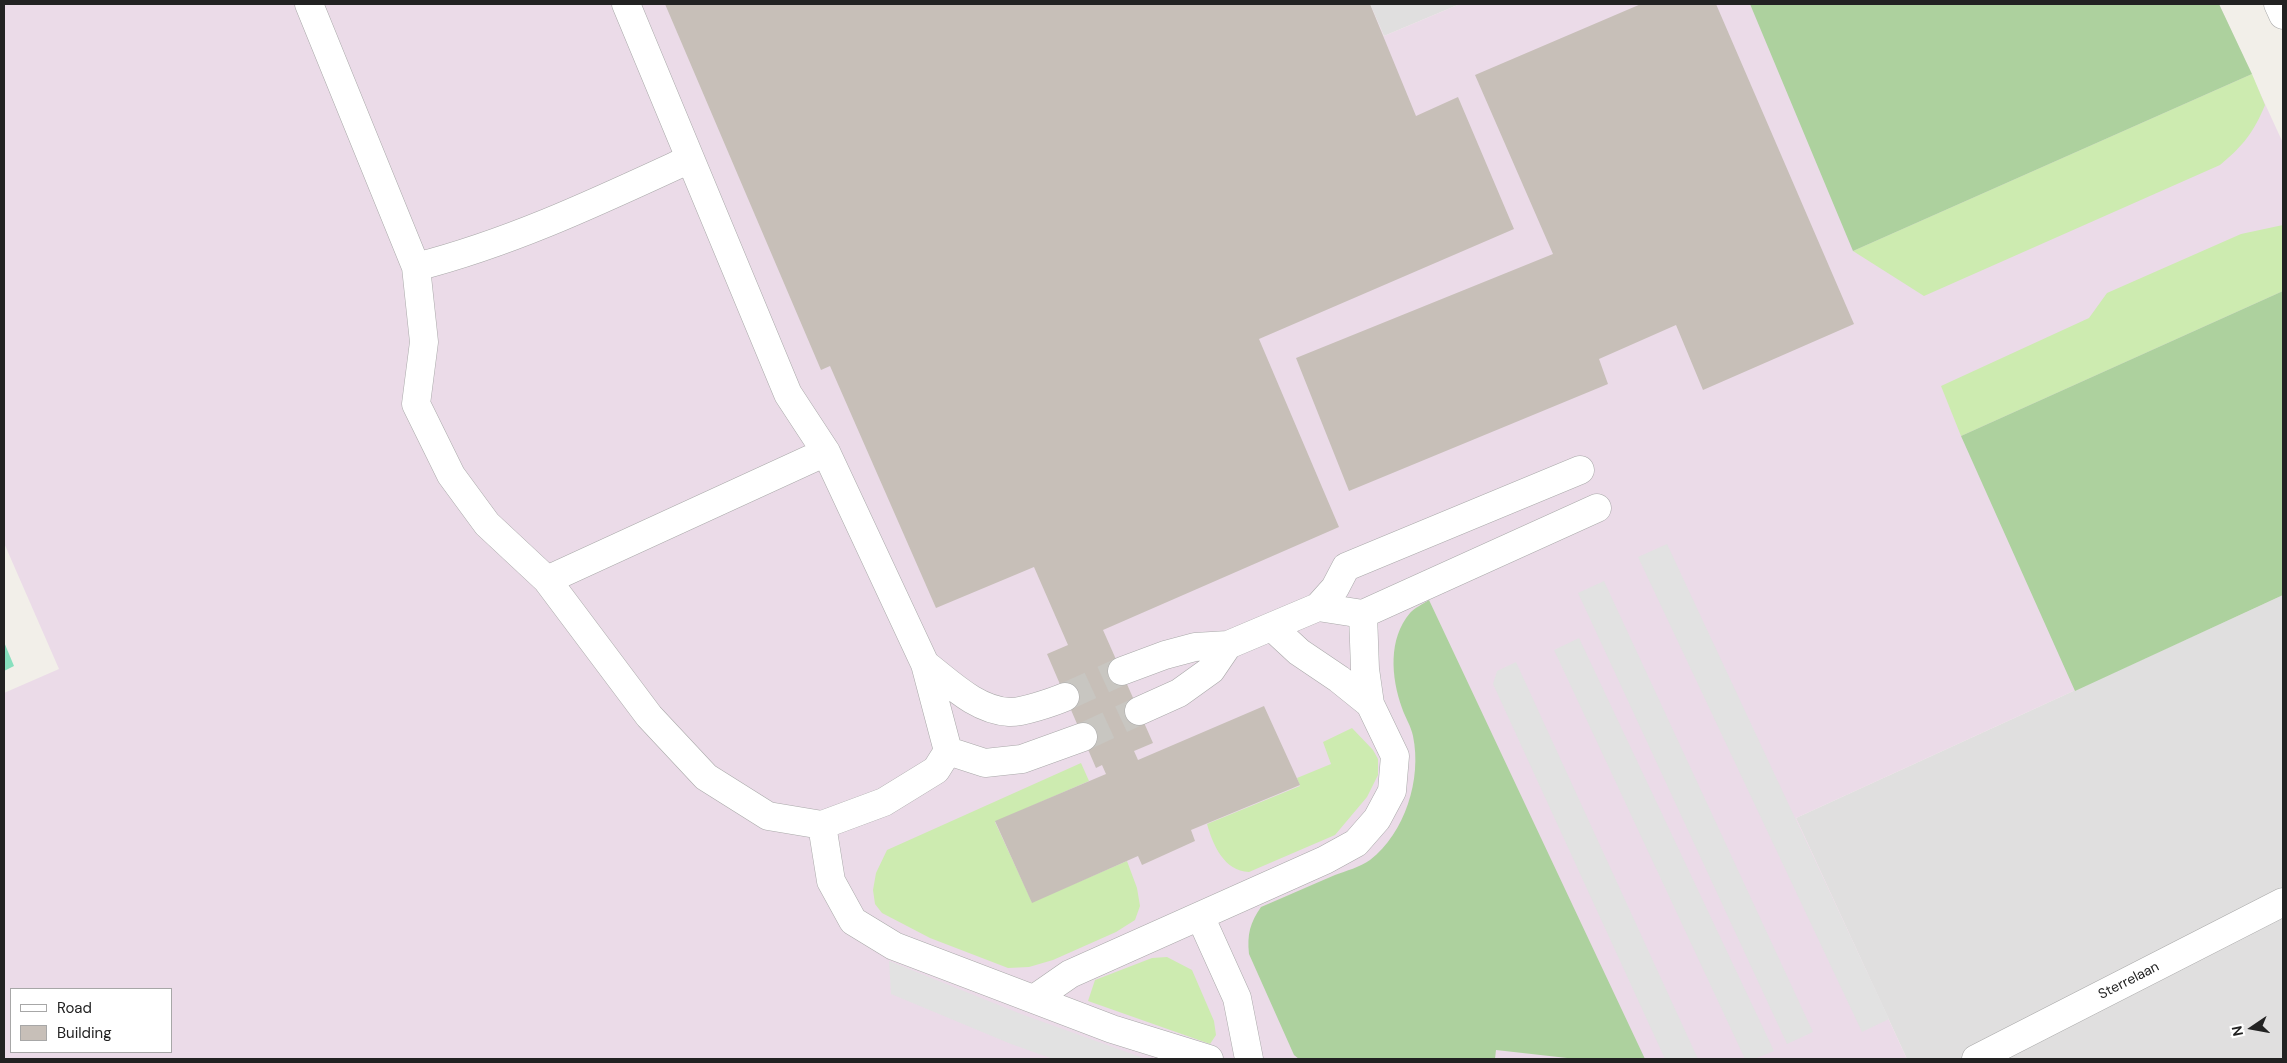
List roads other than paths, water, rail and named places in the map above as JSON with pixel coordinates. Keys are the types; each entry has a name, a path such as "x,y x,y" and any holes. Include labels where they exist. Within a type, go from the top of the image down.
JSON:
{"street":[{"path":"309,4 416,267 424,342 416,404 451,474 488,524 547,580 649,716 706,777 768,816 822,825 884,802 936,770 948,751 925,664 826,452 788,394 626,4"},
{"path":"2278,4 2283,15"},
{"path":"416,267 465,254 538,228 690,159"},
{"path":"547,580 826,452"},
{"path":"1122,671 1165,655 1195,647 1228,645 1318,607 1335,588 1346,567 1580,470"},
{"path":"1318,607 1363,614 1597,508"},
{"path":"1034,999 1070,974 1325,860 1356,843 1377,819 1392,791 1396,756 1370,704 1365,669 1363,614"},
{"path":"1272,627 1299,652 1339,679 1370,704"},
{"path":"1140,711 1179,693 1211,670 1228,645"},
{"path":"925,664 974,702 1009,713 1050,703 1065,697"},
{"path":"948,751 985,762 1022,760 1083,737"},
{"path":"822,825 831,881 853,921 894,946 1112,1029 1210,1059"},
{"name":"Sterrelaan","path":"1976,1059 2283,902"},
{"path":"1200,916 1238,998 1249,1059"}],"tunnel":[{"path":"1065,697 1122,671"},
{"path":"1083,737 1139,711"}]}
